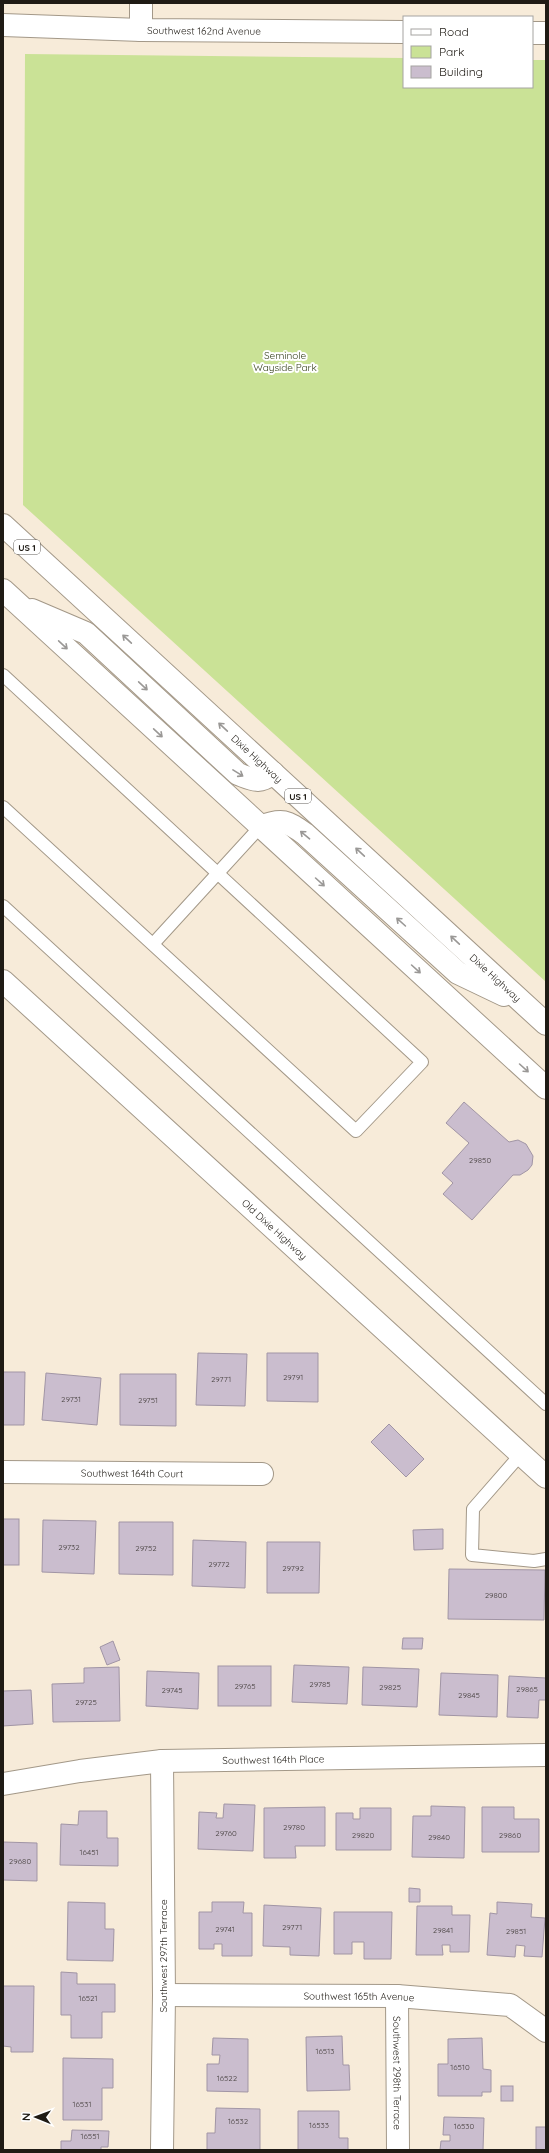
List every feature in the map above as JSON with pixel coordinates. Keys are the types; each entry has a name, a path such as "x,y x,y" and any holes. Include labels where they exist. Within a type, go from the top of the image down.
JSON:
{"main road":[{"path":"141,3 141,30"},
{"name":"Southwest 162nd Avenue","path":"3,25 141,30 403,32"},
{"path":"533,32 546,33"},
{"name":"Dixie Highway","path":"3,525 546,1024"},
{"path":"3,546 50,569"},
{"path":"11,597 86,633 238,774 253,780 264,780 273,773"},
{"path":"11,597 546,1088"},
{"path":"260,827 275,821 289,823 305,834 458,973 525,1005"},
{"name":"Old Dixie Highway","path":"3,981 546,1477"},
{"name":"Southwest 164th Court","path":"3,1472 262,1474"},
{"name":"Southwest 164th Place","path":"3,1784 80,1771 162,1761 546,1755"},
{"name":"Southwest 297th Terrace","path":"162,1761 164,1995 162,2150"},
{"name":"Southwest 165th Avenue","path":"164,1995 397,1996 510,2005 546,2031"},
{"name":"Southwest 298th Terrace","path":"397,1996 398,2150"}],"lane":[{"path":"3,675 422,1062 356,1131 3,807"},
{"path":"153,944 260,827"},
{"path":"3,906 546,1404"},
{"path":"521,1454 473,1509 472,1555 534,1561 546,1559"}],"green space":[{"name":"Seminole Wayside Park","path":"25,54 403,58 403,88 533,88 533,60 546,60 546,982 23,505"}],"building":[{"path":"464,1102 509,1142 518,1140 526,1144 533,1156 532,1165 528,1170 520,1175 513,1175 472,1220 443,1194 453,1183 442,1173 469,1143 446,1123"},
{"path":"198,1353 247,1354 245,1406 196,1405"},
{"path":"267,1353 318,1353 318,1402 267,1401"},
{"path":"3,1372 25,1372 24,1425 3,1425"},
{"path":"46,1373 101,1378 97,1425 42,1420"},
{"path":"120,1374 176,1374 176,1426 120,1425"},
{"path":"389,1424 424,1459 406,1477 371,1442"},
{"path":"3,1519 19,1519 19,1565 3,1565"},
{"path":"43,1520 96,1521 94,1574 42,1572"},
{"path":"119,1522 173,1522 173,1575 119,1574"},
{"path":"443,1529 443,1549 414,1550 413,1530"},
{"path":"193,1540 246,1542 245,1588 192,1586"},
{"path":"267,1542 320,1542 319,1593 267,1593"},
{"path":"449,1569 545,1570 544,1620 448,1619"},
{"path":"403,1638 423,1638 422,1649 402,1649"},
{"path":"113,1641 120,1660 107,1665 100,1647"},
{"path":"294,1665 349,1667 347,1704 292,1702"},
{"path":"218,1666 271,1666 271,1706 218,1706"},
{"path":"119,1667 120,1721 53,1722 52,1684 84,1683 84,1668"},
{"path":"363,1667 419,1669 417,1707 362,1705"},
{"path":"147,1671 199,1673 198,1709 146,1706"},
{"path":"441,1673 498,1675 497,1717 439,1715"},
{"path":"509,1676 546,1678 546,1700 539,1700 538,1718 507,1717"},
{"path":"31,1690 33,1724 3,1726 3,1691"},
{"path":"224,1804 255,1805 253,1851 198,1849 199,1812 217,1813 216,1818 223,1818"},
{"path":"431,1806 465,1807 464,1858 412,1857 413,1816 431,1816"},
{"path":"325,1807 325,1846 295,1846 296,1858 264,1858 264,1808"},
{"path":"482,1807 514,1807 514,1819 539,1819 539,1852 482,1852"},
{"path":"360,1808 391,1808 391,1850 336,1850 336,1813 353,1813 353,1819 360,1819"},
{"path":"79,1811 107,1811 107,1838 118,1838 118,1866 60,1865 61,1824 78,1825"},
{"path":"3,1842 37,1843 37,1881 3,1880"},
{"path":"409,1888 420,1889 420,1902 409,1902"},
{"path":"68,1902 105,1903 105,1929 114,1929 113,1961 67,1960"},
{"path":"212,1902 244,1902 243,1913 252,1913 252,1956 222,1956 222,1944 214,1944 214,1949 199,1949 199,1912 212,1912"},
{"path":"497,1902 532,1904 531,1917 545,1918 542,1957 524,1956 525,1946 516,1945 515,1957 487,1955 490,1913 497,1914"},
{"path":"264,1905 321,1908 319,1956 290,1955 290,1947 263,1946"},
{"path":"417,1906 452,1906 452,1915 470,1915 469,1952 450,1952 450,1945 442,1945 443,1955 416,1955"},
{"path":"334,1912 392,1912 391,1959 364,1959 364,1942 352,1942 352,1954 334,1954"},
{"path":"61,1972 77,1973 77,1984 115,1984 115,2012 102,2012 102,2038 71,2038 71,2015 61,2015"},
{"path":"3,1986 34,1986 33,2052 11,2052 11,2047 3,2046"},
{"path":"342,2036 343,2065 349,2065 350,2090 307,2091 306,2037"},
{"path":"213,2038 248,2039 248,2092 207,2091 207,2064 219,2064 220,2055 212,2055"},
{"path":"482,2038 483,2069 491,2070 491,2092 482,2092 482,2096 438,2096 438,2064 448,2064 448,2039"},
{"path":"63,2058 113,2059 113,2088 102,2088 102,2120 63,2120"},
{"path":"501,2086 513,2086 513,2101 501,2101"},
{"path":"216,2108 260,2109 260,2150 207,2150 207,2133 215,2133"},
{"path":"298,2111 339,2111 339,2138 348,2138 348,2150 298,2150"},
{"path":"444,2117 484,2118 483,2150 440,2150 441,2141 450,2141 450,2135 443,2135"},
{"path":"536,2127 546,2127 546,2150 536,2150"},
{"path":"72,2130 109,2131 108,2147 101,2147 101,2150 61,2150 61,2141 71,2141"}]}
